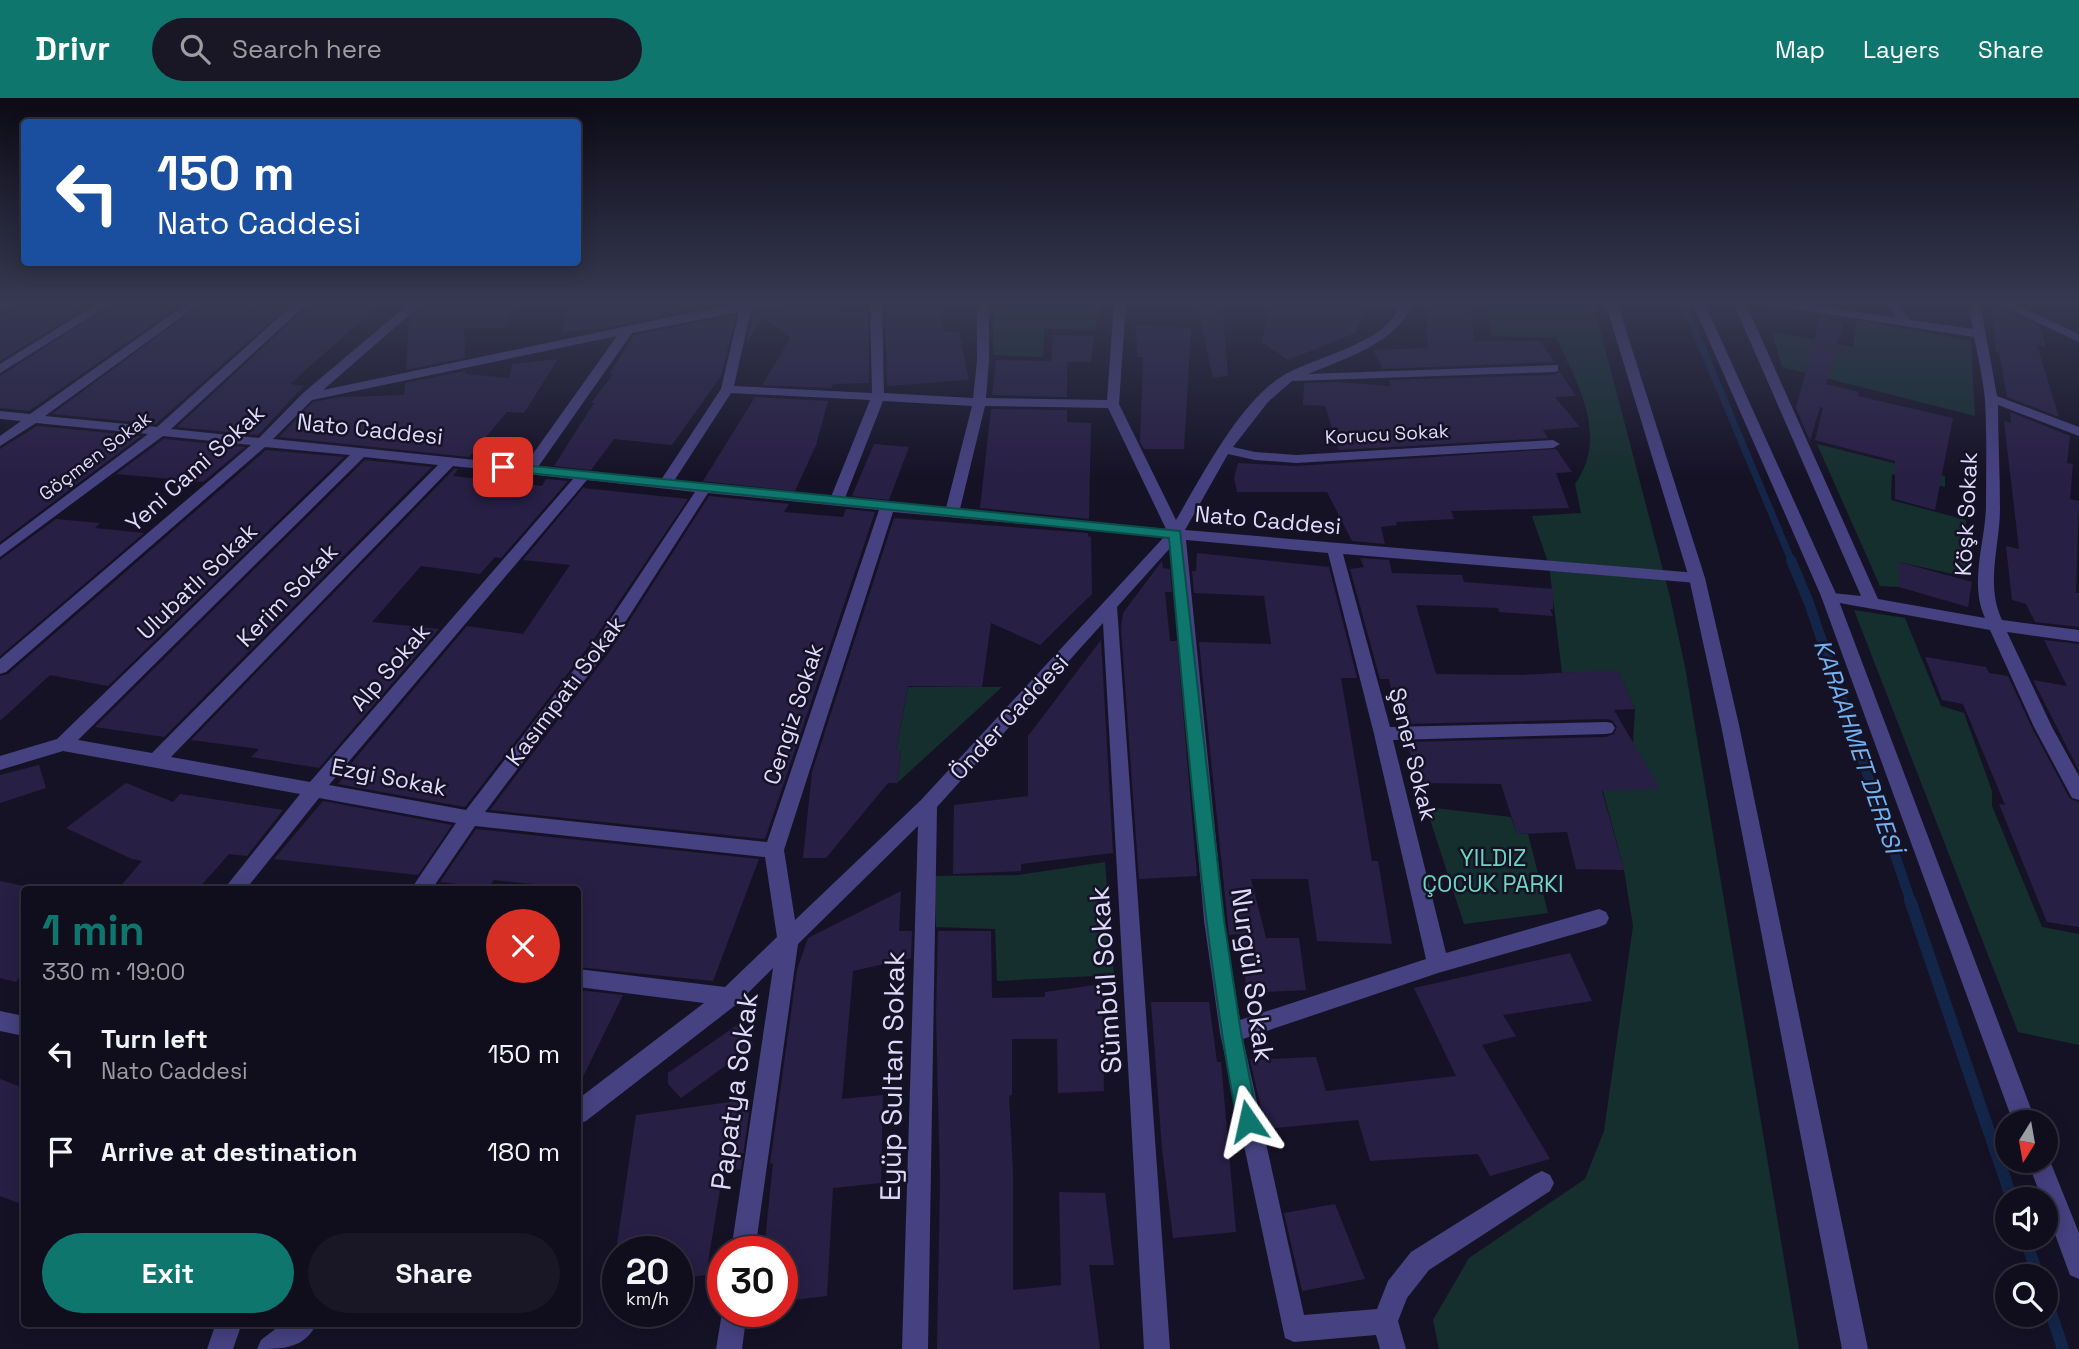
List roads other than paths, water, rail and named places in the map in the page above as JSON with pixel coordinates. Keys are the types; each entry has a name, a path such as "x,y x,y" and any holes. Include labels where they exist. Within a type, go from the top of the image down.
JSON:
{"street":[{"path":"0,442 114,360"},
{"name":"Göçmen Sokak","path":"0,552 162,430 239,360"},
{"name":"Yeni Cami Sokak","path":"0,668 265,440 308,396 350,360"},
{"path":"308,396 482,360"},
{"path":"529,470 605,360"},
{"path":"665,484 727,389 734,360"},
{"path":"836,502 878,396 877,360"},
{"path":"952,513 979,402 983,360"},
{"path":"727,389 979,402 1113,404 1116,360"},
{"name":"Önder Caddesi","path":"581,1111 729,997 928,805 1175,534 1224,449 1263,399 1288,379 1330,360"},
{"path":"1629,360 1697,578 1733,739 1855,1349"},
{"path":"1724,360 1829,596 2021,1110"},
{"path":"1765,360 1871,602"},
{"name":"Köşk Sokak","path":"1985,360 1991,398 1993,510 1991,542 1984,569 1985,590 1995,625 2038,719 2079,793"},
{"path":"1288,379 1554,368"},
{"path":"1991,398 2079,432"},
{"name":"Nurgül Sokak","path":"1113,404 1175,534 1214,920 1231,1033 1294,1329 1385,1321"},
{"name":"Nato Caddesi","path":"0,415 265,440 887,507 1334,549 1697,578"},
{"name":"Korucu Sokak","path":"1224,449 1255,456 1296,459 1553,444"},
{"name":"Ulubatlı Sokak","path":"63,744 362,451"},
{"name":"Kerim Sokak","path":"156,761 450,461"},
{"name":"Alp Sokak","path":"236,886 316,788 583,476"},
{"name":"Kasımpatı Sokak","path":"423,886 470,818 602,645 704,488"},
{"name":"Cengiz Sokak","path":"788,939 774,850 887,507"},
{"name":"Şener Sokak","path":"1334,549 1383,734 1438,964"},
{"path":"1829,596 1995,625 2079,636"},
{"name":"Sümbül Sokak","path":"1110,608 1157,1349"},
{"path":"1383,734 1606,728"},
{"name":"Ezgi Sokak","path":"0,763 63,744 470,818 774,850"},
{"name":"Eyüp Sultan Sokak","path":"915,1349 928,805"},
{"path":"1231,1033 1438,964 1599,918"},
{"name":"Papatya Sokak","path":"745,1236 788,939"},
{"path":"581,978 729,997"},
{"path":"0,1021 21,1025"},
{"path":"2044,1173 2079,1266"},
{"path":"1393,1349 1385,1321 1397,1290 1420,1261 1542,1183"},
{"path":"220,1349 228,1327"},
{"path":"270,1349 299,1327"},
{"path":"729,1349 732,1327"}],"waterway":[{"name":"KARAAHMET DERESİ","path":"1707,360 1792,562"},
{"name":"KARAAHMET DERESİ","path":"1791,560 1809,603 1911,902"},
{"name":"KARAAHMET DERESİ","path":"1910,900 2008,1187"},
{"name":"KARAAHMET DERESİ","path":"2029,1250 2034,1264"},
{"name":"KARAAHMET DERESİ","path":"2056,1327 2063,1349"}],"park label":[{"name":"YILDIZ ÇOCUK PARKI","path":"1493,871"}]}
